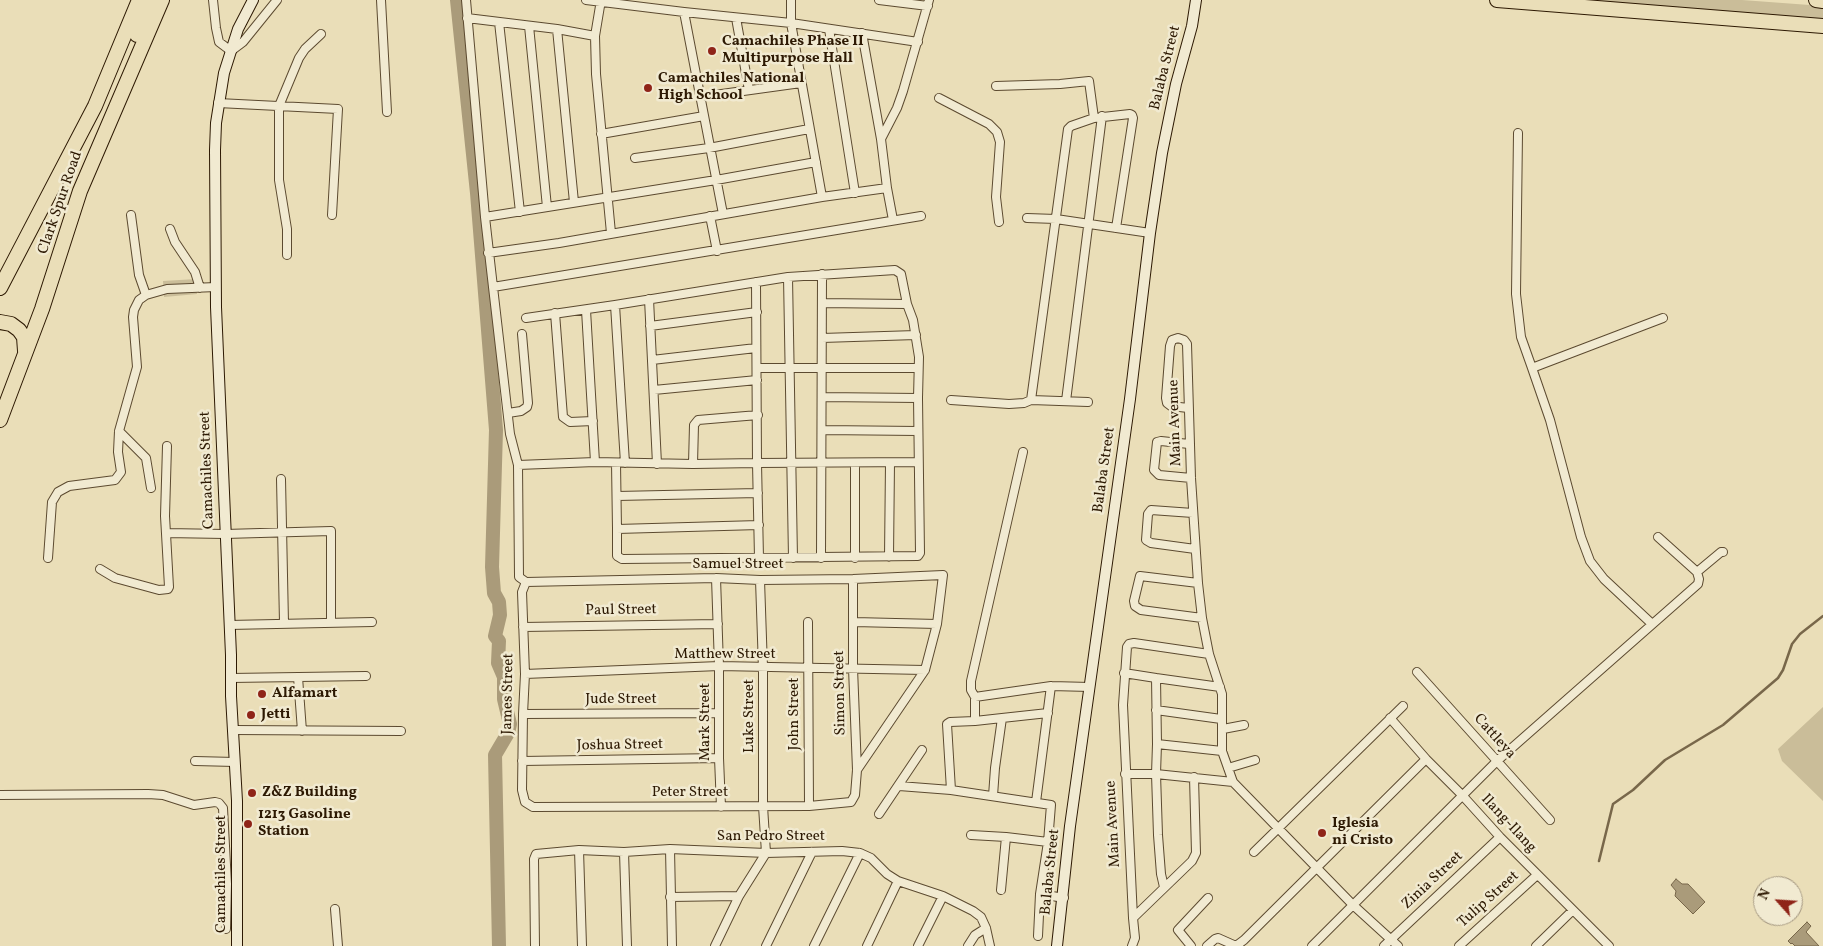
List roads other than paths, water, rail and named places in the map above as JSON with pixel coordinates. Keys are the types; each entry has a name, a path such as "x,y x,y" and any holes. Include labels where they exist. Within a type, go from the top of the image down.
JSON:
{"highway":[{"name":"Clark Spur Road","path":"0,288 95,106 139,0"},
{"path":"80,191 89,152 137,37 150,0"},
{"name":"Clark Spur Road","path":"0,420 42,310 80,191 162,0"},
{"path":"1497,0 1823,26"},
{"path":"1816,0 1823,0"},
{"path":"0,322 11,324 21,333 26,346 24,359"}],"street":[{"path":"213,0 219,42 231,50 244,42 276,0"},
{"name":"Camachiles Street","path":"237,946 237,801 216,288 215,150 218,103 224,73 238,30 253,0"},
{"path":"381,0 387,112"},
{"path":"466,0 488,253 508,413 513,448 518,465 520,577 529,582"},
{"path":"586,0 791,23 918,42"},
{"path":"791,0 791,23 822,197"},
{"path":"879,0 929,3 896,108 881,139"},
{"name":"Balaba Street","path":"1057,946 1064,898 1070,826 1130,399 1150,233 1162,153 1176,84 1192,26 1196,0"},
{"path":"601,1 595,36 596,74 606,198 611,233"},
{"path":"684,12 723,214"},
{"path":"467,18 557,29 595,36"},
{"path":"736,18 749,90"},
{"path":"499,22 520,212"},
{"path":"528,26 547,207"},
{"path":"557,29 574,202"},
{"path":"829,29 855,193"},
{"path":"862,33 881,139 887,188 894,220"},
{"path":"287,255 286,229 279,180 279,106 299,58 305,49 321,34"},
{"path":"996,86 1089,81 1094,118"},
{"path":"700,97 801,83"},
{"path":"939,98 989,124 997,132 1000,147 996,188 999,222"},
{"path":"218,103 338,110 332,215"},
{"path":"1031,400 1068,129 1071,126 1102,116 1132,115 1116,228"},
{"path":"601,134 704,116"},
{"path":"1066,401 1102,116"},
{"path":"635,158 709,148 810,129"},
{"path":"1518,133 1516,294 1520,337 1550,420 1581,537 1590,561 1604,579 1651,623"},
{"path":"485,217 816,162"},
{"path":"488,253 822,197 887,188"},
{"path":"131,215 138,275 146,295"},
{"path":"710,216 716,251"},
{"path":"493,287 921,216"},
{"path":"1027,218 1056,219 1150,233"},
{"path":"170,229 175,242 195,272 200,288"},
{"path":"526,318 788,277 894,270 901,274 916,335 919,357 918,462 920,553 918,556 622,559 617,556 616,463"},
{"path":"821,558 822,274"},
{"path":"788,277 793,558"},
{"path":"756,282 759,558"},
{"path":"48,558 52,502 58,492 69,486 115,480 121,472 118,452 119,431 137,367 134,310 139,300 146,295 167,289 216,288"},
{"path":"649,299 657,464"},
{"path":"822,303 907,304"},
{"path":"615,305 625,463"},
{"path":"586,310 595,462"},
{"path":"650,326 757,312"},
{"path":"555,314 563,417 570,422 593,421"},
{"path":"1532,368 1663,318"},
{"path":"508,413 524,410 528,403 522,334"},
{"path":"822,338 916,335"},
{"name":"Main Avenue","path":"1188,408 1171,406 1167,403 1166,398 1170,346 1174,339 1180,338 1187,344 1189,444 1195,549 1202,618 1209,654 1220,687 1223,705 1221,719 1223,729 1222,751 1233,782 1353,906 1398,946"},
{"path":"652,360 756,348"},
{"path":"757,368 918,368"},
{"path":"654,390 757,380"},
{"path":"822,398 918,398"},
{"path":"951,400 1009,404 1024,403 1031,400 1088,402"},
{"path":"693,464 694,425 698,420 758,415"},
{"path":"822,430 918,431"},
{"path":"119,431 146,458 151,488"},
{"name":"Main Avenue","path":"1189,444 1157,442 1154,470 1159,475 1191,478"},
{"path":"100,569 115,578 159,590 168,589 166,533 167,446"},
{"path":"975,721 975,698 971,690 971,681 1023,452"},
{"path":"518,465 595,462 657,464 918,462"},
{"path":"855,463 855,558"},
{"path":"889,557 890,463"},
{"path":"281,479 284,623"},
{"path":"616,496 758,493"},
{"path":"1193,513 1151,510 1148,514 1146,540 1151,543 1195,549"},
{"path":"617,529 759,525"},
{"path":"166,533 225,534 331,531 331,623"},
{"path":"1312,946 1497,761 1651,623 1698,584 1697,572 1658,537"},
{"path":"1697,572 1723,552"},
{"name":"Samuel Street","path":"529,582 716,578 760,580 853,579 943,575 937,624"},
{"path":"1198,583 1144,576 1139,578 1134,601 1137,608 1202,618"},
{"name":"Mark Street","path":"716,578 721,807"},
{"name":"Simon Street","path":"848,803 854,800 857,770 853,668 853,579"},
{"name":"Luke Street","path":"760,580 763,668 763,806 766,853"},
{"name":"James Street","path":"529,582 522,592 525,674 522,796 525,802 533,807"},
{"path":"229,625 372,622"},
{"name":"John Street","path":"808,622 809,806"},
{"path":"854,622 937,624 925,670 857,770"},
{"name":"Paul Street","path":"523,627 718,624"},
{"name":"Main Avenue","path":"1132,946 1135,938 1132,918 1123,705 1127,647 1131,642 1209,654"},
{"name":"Matthew Street","path":"525,674 719,666 925,670"},
{"name":"Cattleya","path":"1417,672 1550,820"},
{"path":"1124,673 1220,687"},
{"path":"231,678 366,676"},
{"path":"298,677 302,731"},
{"path":"1156,678 1158,836 1161,874 1164,886"},
{"path":"975,698 1051,686 1090,686"},
{"path":"1036,802 1051,686"},
{"path":"1254,852 1403,706"},
{"path":"1156,710 1221,719"},
{"name":"Jude Street","path":"523,714 719,713"},
{"path":"951,790 947,724 950,722 1048,713"},
{"path":"993,796 1002,718"},
{"name":"Ilang-Ilang","path":"1390,718 1500,837 1610,946"},
{"path":"1223,729 1244,725"},
{"path":"234,730 400,732"},
{"path":"1157,744 1222,751"},
{"path":"879,814 922,750"},
{"name":"Joshua Street","path":"522,761 719,758"},
{"path":"1207,946 1218,938 1231,945 1236,946 1239,944 1426,759"},
{"path":"1228,768 1255,760"},
{"path":"195,761 235,762"},
{"path":"1125,774 1156,774 1233,782"},
{"path":"1132,918 1192,861 1196,853 1194,777"},
{"path":"899,786 951,790 1049,804 1051,807 1040,894 1038,936"},
{"path":"0,795 163,795 194,805 219,803 223,808 226,855 226,929"},
{"name":"Peter Street","path":"533,807 809,806 848,803"},
{"path":"971,835 1048,842"},
{"path":"1001,890 1006,837"},
{"name":"Zinia Street","path":"1384,946 1500,837"},
{"path":"670,849 672,946"},
{"name":"San Pedro Street","path":"535,946 534,859 536,854 578,850 624,852 670,849 766,853 842,851 860,853"},
{"path":"578,850 582,946"},
{"path":"624,852 627,946"},
{"path":"766,946 812,852"},
{"path":"715,946 739,896 766,853"},
{"path":"814,946 860,853 871,858 887,874 898,881 943,896 973,911 980,917 986,928 990,946"},
{"name":"Tulip Street","path":"1459,946 1537,875"},
{"path":"867,946 898,881"},
{"path":"1040,894 1064,898"},
{"path":"670,897 739,896"},
{"path":"918,946 943,896"},
{"path":"1191,946 1178,930 1208,898"},
{"path":"335,910 338,946"},
{"path":"1536,946 1573,910"},
{"path":"968,946 975,935 986,928"}],"waterway":[{"path":"457,0 477,193 496,430 492,567 494,593 499,602 500,615 495,636 499,641 498,663 504,677 504,699 510,724 508,733 495,755 499,946"},
{"path":"1599,861 1613,804 1633,790 1665,760 1723,725 1778,678 1783,670 1792,644 1800,634 1823,616"}],"place":[{"name":"Camachiles Phase II Multipurpose Hall","path":"712,51"},
{"name":"Camachiles National High School","path":"648,88"},
{"name":"Alfamart","path":"262,694"},
{"name":"Jetti","path":"251,715"},
{"name":"Z&Z Building","path":"252,793"},
{"name":"1213 Gasoline Station","path":"248,824"},
{"name":"Iglesia ni Cristo","path":"1322,833"}]}
